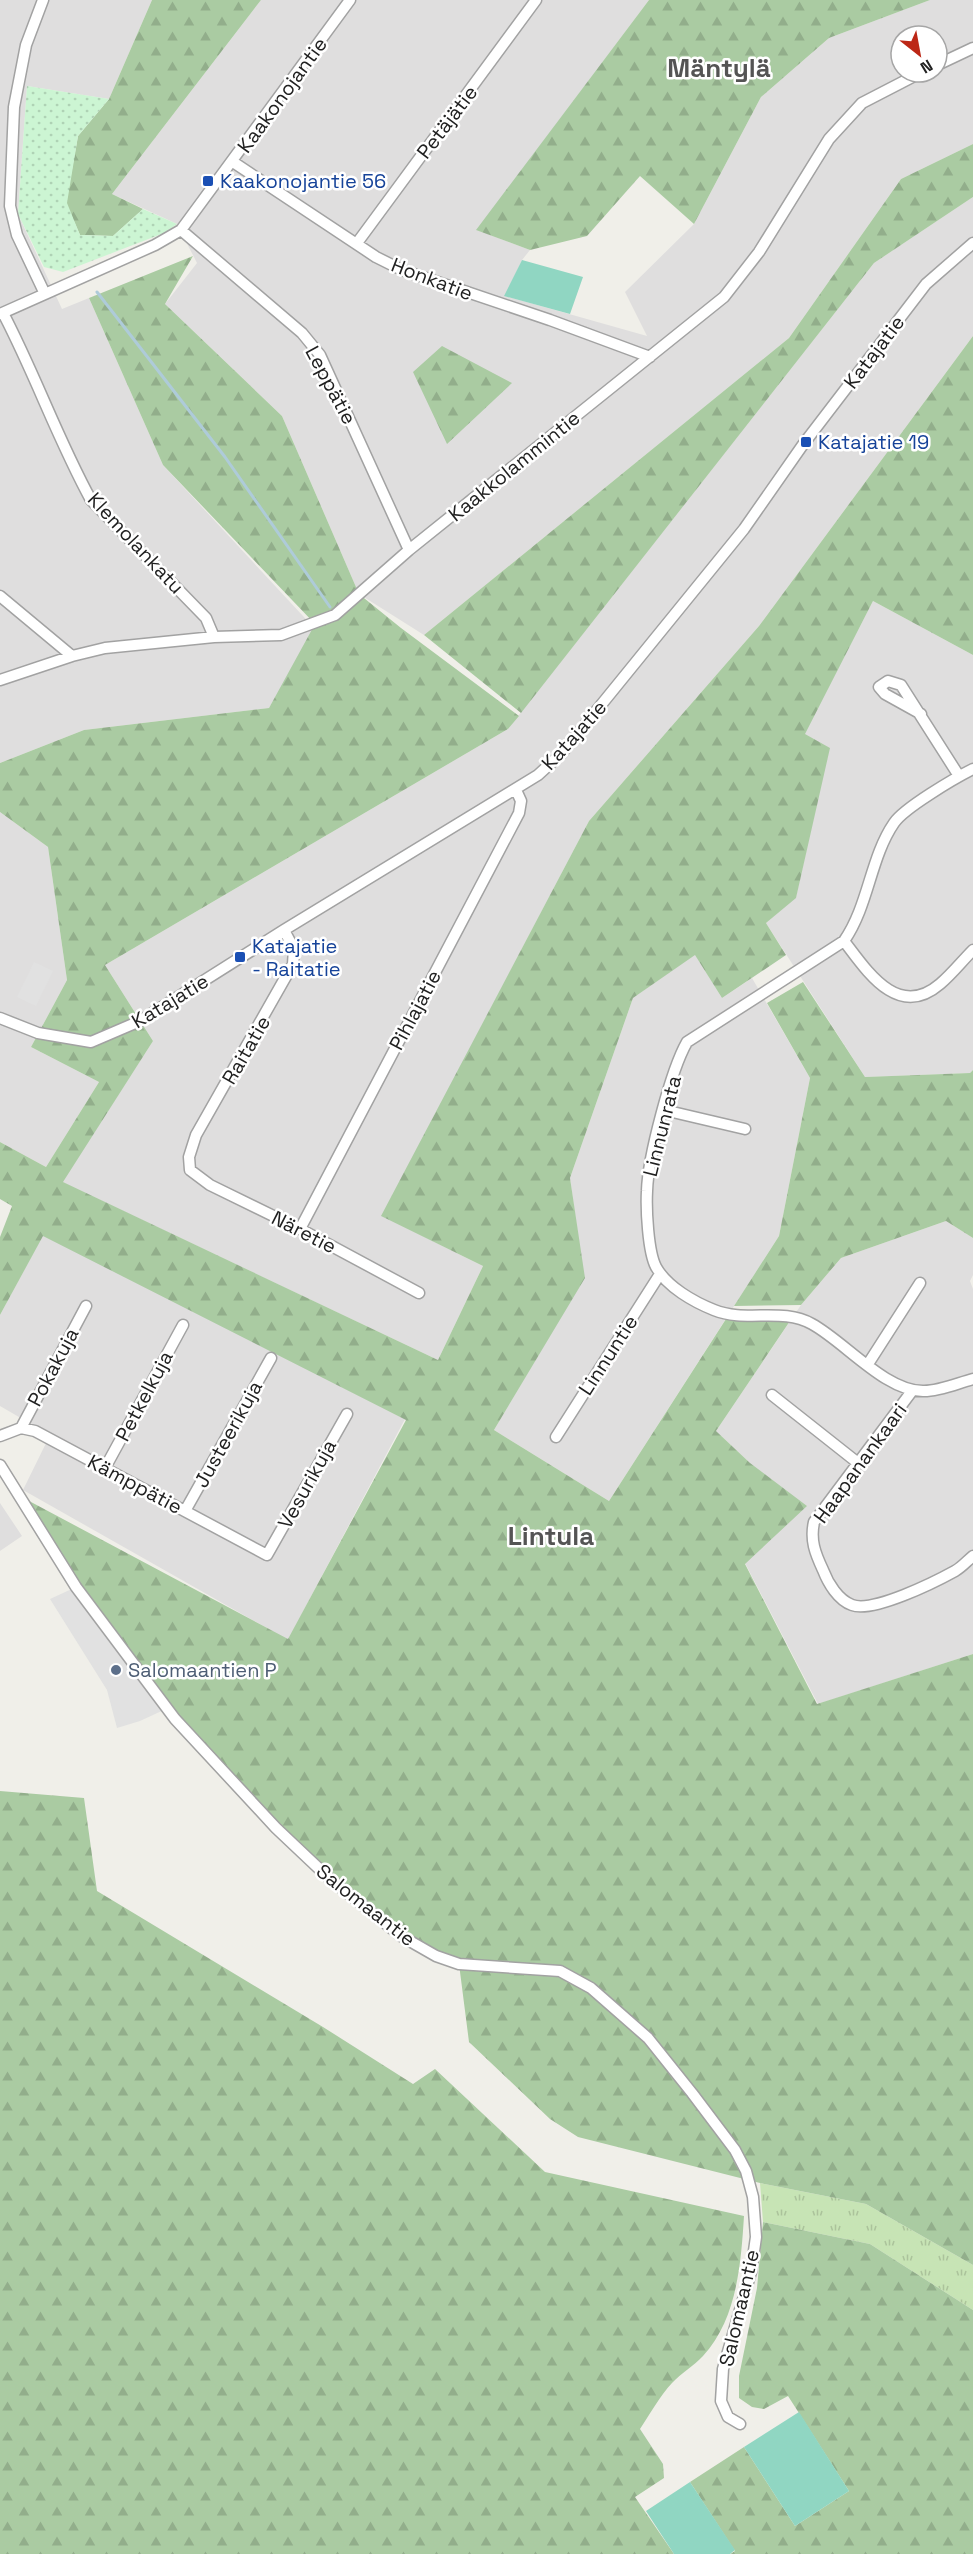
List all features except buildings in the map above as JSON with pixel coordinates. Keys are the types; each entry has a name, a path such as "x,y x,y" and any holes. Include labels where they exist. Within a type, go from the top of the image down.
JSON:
{"street":[{"path":"44,0 26,45 14,107 10,206 17,235 45,294"},
{"name":"Kaakonojantie","path":"1,314 155,245 181,230 350,0"},
{"name":"Petäjätie","path":"357,243 536,0"},
{"path":"949,59 973,48"},
{"name":"Kaakkolammintie","path":"0,680 72,656 105,648 214,637 281,635 335,615 409,550 724,297 759,252 828,139 862,103 899,84"},
{"name":"Honkatie","path":"233,162 376,257 402,270 650,357"},
{"path":"0,213 10,206"},
{"name":"Leppätie","path":"181,230 302,333 320,355 409,550"},
{"name":"Katajatie","path":"0,1018 38,1033 91,1042 154,1013 284,930 538,775 562,753 744,529 802,446 926,284 973,243"},
{"name":"Klemolankatu","path":"1,314 27,359 78,476 91,500 206,618 214,637"},
{"path":"0,596 37,624 72,656"},
{"path":"921,714 959,776"},
{"name":"Linnunrata","path":"660,1274 651,1252 647,1191 664,1110 681,1053 687,1042 844,941 855,925 884,840 894,822 959,776 973,769"},
{"name":"Pihlajatie","path":"300,1229 519,813 521,801 516,790"},
{"name":"Raitatie","path":"190,1170 189,1157 196,1135 293,964 294,949 284,930"},
{"path":"844,941 874,980 893,994 919,996 939,986 973,950"},
{"path":"664,1110 745,1129"},
{"name":"Näretie","path":"190,1170 210,1185 300,1229 419,1293"},
{"path":"660,1274 678,1290 723,1313 733,1316 792,1317 812,1324 896,1384 912,1391 927,1391 973,1379"},
{"name":"Linnuntie","path":"556,1437 660,1274"},
{"path":"868,1364 920,1283"},
{"name":"Pokakuja","path":"21,1428 86,1306"},
{"name":"Petkelkuja","path":"105,1468 183,1324"},
{"name":"Justeerikuja","path":"185,1511 270,1358"},
{"name":"Haapanankaari","path":"912,1391 814,1522 811,1538 824,1573 837,1594 851,1605 865,1607 958,1570 973,1556"},
{"path":"772,1395 858,1463"},
{"name":"Vesurikuja","path":"267,1555 347,1414"},
{"path":"0,1436 21,1428"},
{"name":"Kämppätie","path":"21,1428 35,1431 267,1555"},
{"name":"Salomaantie","path":"0,1465 76,1587 174,1719 276,1828 331,1880 401,1936 436,1956 459,1964 560,1971 591,1988 648,2038 692,2093 735,2150 746,2171 753,2197 756,2237 751,2272 723,2369 720,2401 728,2417 740,2424"}],"shaded area":[{"path":"0,0 152,0 109,99 27,86 18,214 62,309 89,298 163,465 316,630 269,708 84,730 0,763"},
{"path":"261,0 649,0 477,230 530,250 522,260 505,296 647,336 625,292 694,224 761,97 829,38 930,0 973,0 973,144 901,179 789,338 424,635 359,594 282,416 165,304 197,263 177,224 112,194"},
{"path":"973,197 973,336 759,626 589,821 382,1216 483,1266 438,1360 62,1182 153,1041 105,965 508,729 874,263"},
{"path":"873,601 973,655 973,1070 970,1073 865,1077 766,923 796,897 829,748 804,734"},
{"path":"0,812 48,847 67,980 31,1047 99,1082 46,1167 0,1142"},
{"path":"695,954 722,998 752,978 810,1078 779,1236 609,1501 494,1430 584,1278 570,1178 633,998"},
{"path":"34,962 53,971 36,1006 17,997"},
{"path":"946,1221 973,1238 973,1275 970,1281 973,1289 973,1654 818,1704 745,1563 750,1463 716,1431 801,1305 841,1258"},
{"path":"43,1235 405,1419 288,1640 23,1490 50,1435 0,1406 0,1315"},
{"path":"0,1503 22,1536 0,1551"},
{"name":"Salomaantien P","path":"76,1587 166,1709 117,1728 107,1690 50,1599"}],"green space":[{"path":"152,0 261,0 112,194 143,209 113,236 80,235 66,203 78,136 109,99"},
{"path":"649,0 930,0 829,38 761,97 694,224 640,176 587,236 530,250 476,230"},
{"path":"27,86 109,99 78,136 67,203 80,235 113,236 143,209 177,224 164,233 63,272 44,267 18,214"},
{"path":"973,144 973,197 874,263 521,713 424,635 789,338 901,179"},
{"path":"193,256 165,304 282,416 359,594 519,716 508,729 105,965 153,1041 63,1182 438,1360 483,1266 381,1216 589,821 759,626 973,336 973,655 873,601 805,734 830,748 796,898 766,923 786,955 722,998 695,955 633,998 570,1178 585,1278 494,1430 609,1501 726,1319 790,1321 716,1431 750,1463 807,1506 745,1564 817,1704 973,1654 973,2265 866,2204 760,2183 578,2137 550,2119 469,2042 459,1964 401,1936 331,1880 175,1719 16,1494 288,1639 406,1420 43,1236 0,1315 0,1237 12,1206 0,1199 0,1142 46,1167 99,1082 31,1047 67,980 48,847 0,812 0,763 84,730 269,708 315,624 163,465 89,298"},
{"path":"522,260 583,277 570,314 504,296"},
{"path":"442,346 512,383 447,444 413,372"},
{"path":"803,982 865,1077 970,1073 973,1070 973,1238 946,1221 841,1258 801,1305 734,1306 779,1236 810,1078 767,1003"},
{"path":"0,1791 84,1798 97,1891 413,2084 435,2069 545,2172 744,2216 739,2272 723,2325 703,2356 676,2379 659,2399 640,2429 663,2464 664,2478 635,2497 674,2554 0,2554"},
{"path":"760,2183 866,2204 973,2265 973,2310 870,2244 763,2222"},
{"path":"763,2222 870,2244 973,2310 973,2554 730,2554 735,2551 690,2482 744,2447 795,2526 849,2491 788,2396 764,2409 752,2407 739,2398 739,2376 757,2288"},
{"path":"799,2412 849,2491 795,2526 744,2447"},
{"path":"690,2482 735,2550 730,2554 674,2554 646,2511"}],"waterway":[{"path":"97,292 225,457 330,607"}],"place":[{"name":"Kaakonojantie 56","path":"208,181"},
{"name":"Katajatie 19","path":"806,442"},
{"name":"Katajatie - Raitatie","path":"240,957"},
{"name":"Salomaantien P","path":"116,1670"}],"district":[{"name":"Mäntylä","path":"719,68"},
{"name":"Lintula","path":"551,1536"}]}
